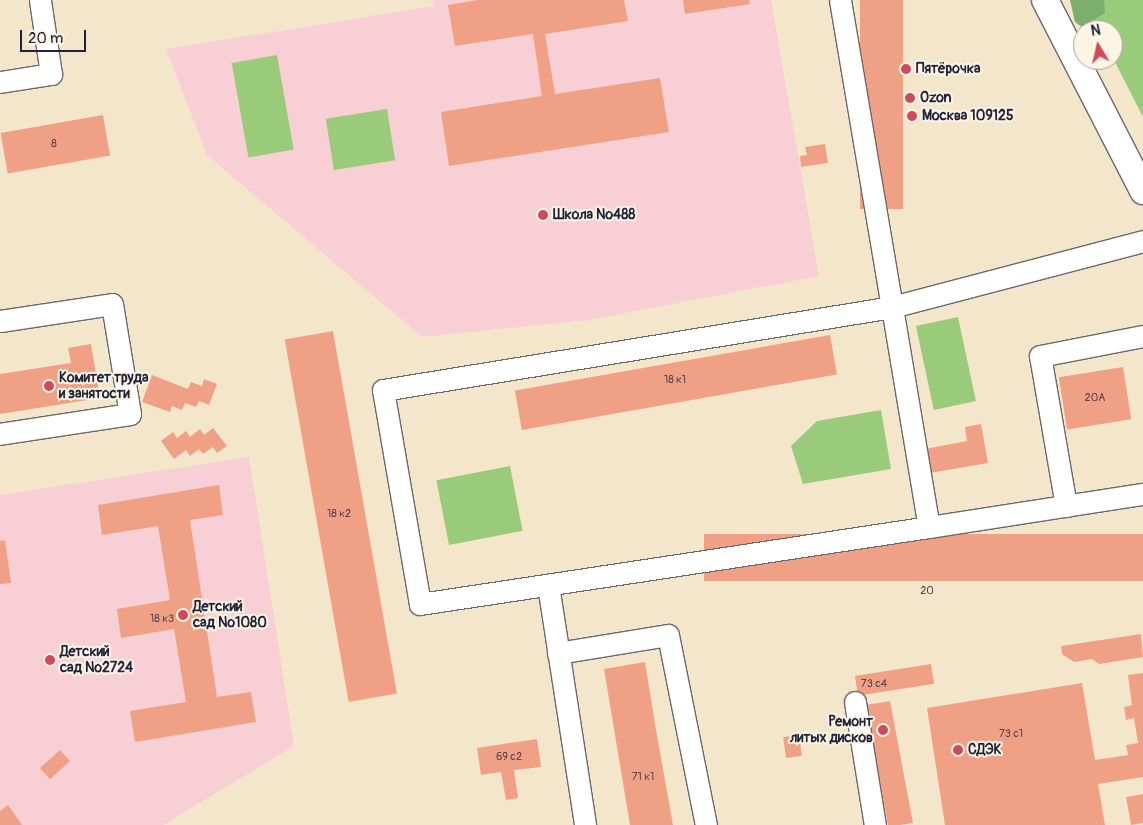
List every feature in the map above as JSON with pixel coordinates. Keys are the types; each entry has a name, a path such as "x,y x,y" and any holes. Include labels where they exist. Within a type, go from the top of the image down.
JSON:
{"main road":[{"path":"1045,0 1143,191"}],"lane":[{"path":"0,82 51,74 40,0"},
{"path":"840,0 929,527"},
{"path":"1143,241 892,307 383,390 420,604 1143,494"},
{"path":"0,321 112,304 130,414 0,434"},
{"path":"1066,506 1040,356 1143,336"},
{"path":"548,585 585,825"},
{"path":"558,653 668,635 706,825"},
{"path":"855,702 875,825"}],"shaded area":[{"name":"Школа №488","path":"433,0 771,0 819,276 589,320 422,337 207,155 166,49 434,6"},
{"name":"Детский сад №1080","path":"249,457 294,746 163,825 0,825 0,495"}],"green space":[{"path":"1070,0 1104,0 1105,13 1094,20 1075,20"},
{"path":"1082,0 1143,0 1143,117 1119,70 1123,70 1123,20 1093,20"},
{"path":"277,55 294,150 248,158 232,63"},
{"path":"387,109 395,160 334,170 326,119"},
{"path":"958,317 976,401 934,410 916,326"},
{"path":"881,410 891,469 803,484 791,446 817,421"},
{"path":"510,466 523,531 449,545 436,480"}],"building":[{"path":"478,0 624,0 628,21 545,34 555,94 660,78 669,132 449,166 441,112 542,96 533,34 455,46 448,5"},
{"path":"683,0 749,0 750,4 685,14"},
{"path":"860,0 903,0 903,209 860,209"},
{"path":"103,115 110,155 8,173 1,133"},
{"path":"825,144 828,163 801,167 800,156 807,155 805,147"},
{"path":"333,331 397,693 349,702 285,340"},
{"path":"830,335 837,374 522,430 515,391"},
{"name":"Комитет труда и занятости","path":"91,344 100,398 0,414 0,374 71,363 68,348"},
{"path":"1123,367 1131,419 1067,430 1059,377"},
{"path":"152,375 188,389 191,382 202,386 204,379 217,384 209,405 199,401 196,407 185,403 182,410 172,406 170,412 142,402"},
{"path":"981,424 988,463 930,473 925,449 967,441 965,427"},
{"path":"213,428 227,446 217,453 213,447 203,454 199,449 190,456 186,450 174,459 161,441 173,432 177,438 186,431 190,437 200,429 204,435"},
{"path":"219,485 223,515 190,520 217,697 251,692 256,722 135,742 130,711 186,702 174,629 121,638 117,609 170,600 158,526 102,535 98,505"},
{"path":"704,534 1143,534 1143,581 704,581"},
{"path":"5,540 11,583 0,584 0,541"},
{"path":"1141,634 1143,657 1099,664 1092,659 1074,662 1062,654 1061,646"},
{"path":"645,662 673,825 630,825 604,669"},
{"path":"931,664 934,684 858,696 855,676"},
{"path":"1143,673 1143,777 1098,784 1105,825 945,825 927,708 1082,683 1095,760 1128,755 1126,745 1138,743 1134,718 1126,720 1124,707 1132,705 1128,675"},
{"path":"890,701 913,823 900,825 888,825 866,705"},
{"path":"799,735 802,756 786,758 783,737"},
{"path":"537,739 541,767 514,770 518,798 506,800 501,772 481,775 477,748"},
{"path":"60,750 70,761 50,779 40,768"},
{"path":"1143,794 1143,823 1131,825 1126,797"},
{"path":"8,805 22,825 0,825 0,811"}],"place":[{"name":"Пятёрочка","path":"906,69"},
{"name":"Ozon","path":"910,98"},
{"name":"Москва 109125","path":"912,116"},
{"name":"Школа №488","path":"543,215"},
{"name":"Комитет труда и занятости","path":"49,386"},
{"name":"Детский сад №1080","path":"183,615"},
{"name":"Детский сад №2724","path":"50,660"},
{"name":"Ремонт литых дисков","path":"883,730"},
{"name":"СДЭК","path":"958,750"}]}
